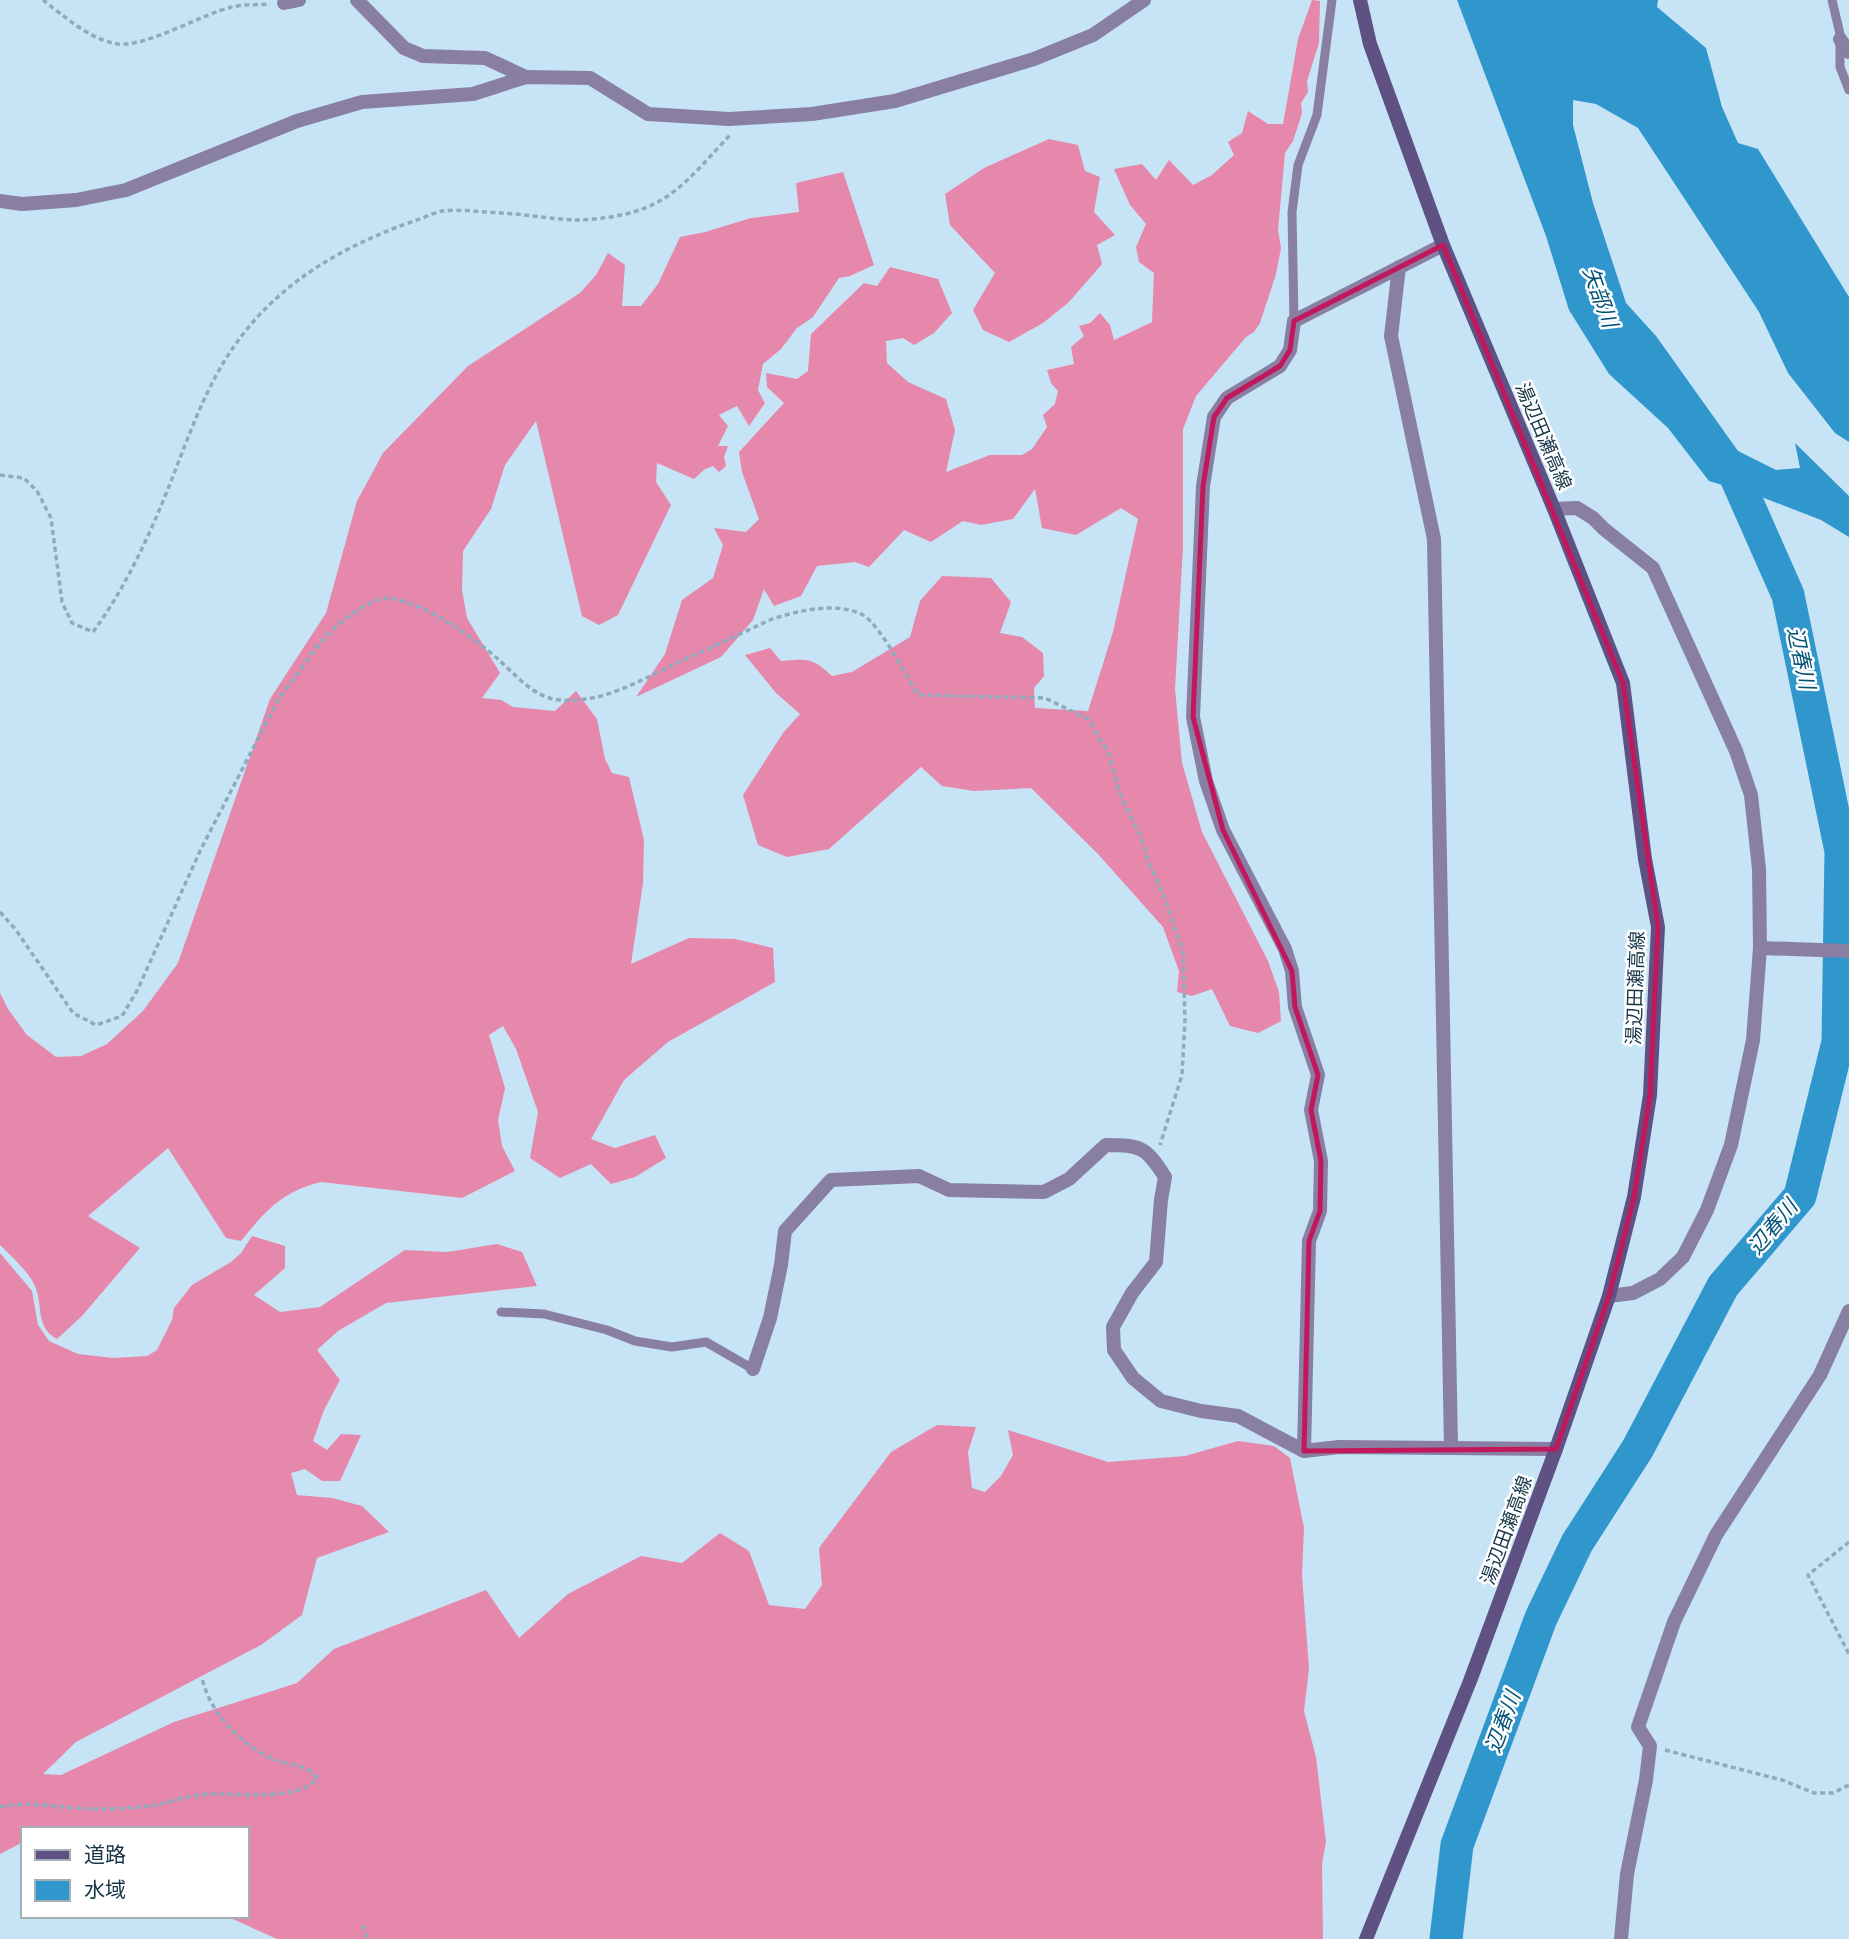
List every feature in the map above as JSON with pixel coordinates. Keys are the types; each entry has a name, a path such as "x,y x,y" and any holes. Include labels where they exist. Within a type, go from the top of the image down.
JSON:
{"main road":[{"name":"湯辺田瀬高線","path":"1360,0 1370,44 1443,244 1554,509 1623,683 1645,859 1658,927 1650,1096 1634,1197 1609,1296 1556,1449 1470,1681 1366,1939"}],"street":[{"path":"357,0 404,48 423,57 485,58 526,77"},
{"path":"0,201 22,204 76,200 126,190 297,121 362,102 473,94 526,77 590,78 648,114 729,118 812,114 895,101 1034,59 1093,35 1144,0"},
{"path":"1840,39 1849,52"},
{"path":"1304,1451 1309,1241 1320,1211 1321,1161 1311,1110 1318,1075 1295,1007 1292,971 1284,949 1223,830 1206,781 1193,717 1203,486 1214,417 1227,398 1280,366 1290,350 1294,321 1443,244"},
{"path":"1399,267 1391,336 1434,539 1451,1447"},
{"path":"1554,509 1577,508 1653,568 1736,751 1751,795 1767,948 1753,1040 1731,1145 1707,1210 1683,1257 1660,1279 1633,1293 1609,1296"},
{"path":"1767,948 1849,951"},
{"path":"753,1369 770,1318 785,1231 831,1180 919,1175 948,1190 1044,1192 1069,1179 1106,1145 1136,1145 1155,1161 1165,1177 1156,1262 1132,1293 1113,1327 1114,1350 1133,1378 1161,1401 1201,1411 1238,1416 1304,1451 1339,1447 1556,1449"},
{"path":"1621,1939 1627,1874 1650,1746 1638,1727 1674,1622 1716,1535 1820,1375 1849,1311"}],"lane":[{"path":"1294,321 1293,200 1298,165 1317,116 1332,0"},
{"path":"1832,0 1840,39 1840,68 1849,90"},
{"path":"501,1312 544,1314 607,1330 635,1341 672,1348 706,1342 753,1369"}],"path":[{"path":"43,0 83,29 119,44 149,38 233,6 291,1"},
{"path":"0,475 24,478 37,491 51,518 62,602 72,623 93,632 111,608 160,508 201,402 228,353 256,319 288,289 332,259 391,229 442,211 521,214 572,220 600,219 657,203 691,176 730,135 729,118"},
{"path":"0,912 16,930 73,1013 96,1025 122,1016 137,991 200,851 280,696 298,676 323,639 349,617 377,600 388,598 419,608 477,639 535,692 557,700 583,701 615,692 772,619 793,613 837,609 863,615 877,629 918,695 1045,698 1088,719 1109,754 1119,792 1142,839 1183,951 1185,1020 1182,1075 1155,1161"},
{"path":"1849,1542 1808,1575 1849,1654"},
{"path":"0,1807 39,1805 96,1809 151,1805 207,1794 300,1790 313,1784 317,1778 313,1772 273,1759 244,1742 218,1712 206,1693 202,1678"},
{"path":"1650,1746 1782,1780 1814,1793 1833,1793 1849,1785"},
{"path":"363,1925 368,1939"}],"highlighted area":[{"path":"1443,245 1623,683 1658,927 1650,1095 1634,1197 1609,1296 1556,1449 1304,1451 1309,1241 1320,1211 1321,1161 1311,1110 1318,1075 1295,1007 1292,971 1223,830 1193,717 1203,486 1214,417 1227,398 1280,366 1290,350 1294,321"}],"shaded area":[{"path":"1312,0 1320,1 1319,43 1307,81 1308,92 1301,103 1302,113 1293,141 1285,153 1278,230 1281,248 1276,274 1260,323 1196,396 1183,429 1183,547 1175,689 1182,763 1202,832 1268,961 1279,992 1281,1021 1258,1033 1230,1026 1212,989 1192,996 1177,992 1179,971 1163,927 1098,854 1031,788 974,791 942,786 921,767 829,849 787,857 758,845 743,795 783,733 800,714 776,693 745,655 770,648 781,661 814,662 832,676 852,672 910,637 920,601 942,576 991,578 1011,602 1000,633 1022,637 1043,653 1044,676 1034,688 1035,708 1088,711 1113,632 1138,519 1121,508 1076,535 1042,528 1035,489 1013,519 981,525 963,521 931,542 904,530 869,567 855,562 817,566 801,596 774,606 764,589 753,620 721,657 636,697 665,654 682,600 713,578 723,545 714,528 746,532 759,519 742,472 739,452 784,403 767,387 766,373 797,379 808,371 811,334 864,283 877,286 890,267 938,279 952,313 934,333 914,345 903,338 886,341 887,363 908,382 946,399 955,430 946,472 990,455 1022,455 1032,449 1047,427 1043,415 1055,404 1058,391 1051,383 1047,370 1074,364 1071,347 1084,336 1079,326 1090,323 1100,313 1110,325 1114,340 1152,322 1154,273 1139,262 1136,247 1146,224 1130,205 1114,169 1142,164 1156,180 1169,160 1193,185 1212,175 1234,155 1228,142 1242,133 1248,111 1268,124 1283,124 1298,39"},
{"path":"1049,139 1078,145 1085,171 1100,177 1094,212 1115,235 1097,245 1102,264 1069,302 1043,323 1009,342 983,330 973,310 995,273 950,225 945,194 984,168"},
{"path":"843,172 874,265 839,278 813,317 797,328 781,349 763,364 758,390 765,403 749,426 737,406 719,415 728,426 718,446 728,446 724,457 726,466 719,472 713,466 705,469 694,479 657,463 656,482 671,505 618,615 599,625 582,616 536,421 505,465 491,509 463,551 462,590 467,618 500,673 482,698 501,700 513,707 555,711 576,691 597,719 605,759 612,773 629,777 644,840 643,883 631,964 689,938 735,939 773,948 775,982 668,1042 624,1080 591,1139 615,1148 655,1135 666,1158 635,1177 611,1184 591,1164 560,1178 530,1158 538,1112 516,1049 503,1026 489,1035 505,1088 498,1120 502,1146 515,1171 462,1198 321,1182 285,1197 258,1220 241,1241 226,1238 168,1148 88,1216 140,1248 82,1316 57,1339 45,1328 37,1291 31,1279 0,1245 0,993 27,1035 56,1057 81,1056 107,1044 143,1011 178,963 270,699 326,613 357,501 383,453 468,366 580,293 596,275 608,253 625,265 622,306 641,306 658,284 680,237 751,218 799,212 796,183"},
{"path":"252,1236 285,1246 285,1268 254,1295 280,1312 320,1307 405,1250 447,1252 497,1244 522,1252 537,1286 386,1303 338,1331 317,1350 340,1380 324,1410 313,1441 327,1450 341,1434 361,1435 340,1481 322,1481 305,1469 291,1473 297,1495 332,1498 362,1506 389,1532 317,1558 302,1615 261,1645 76,1742 43,1774 61,1775 174,1722 297,1683 334,1649 486,1590 519,1638 568,1594 641,1556 682,1563 720,1533 749,1551 769,1605 805,1609 822,1585 819,1548 891,1452 937,1425 976,1427 968,1452 972,1488 985,1492 1001,1476 1013,1455 1008,1430 1108,1462 1185,1456 1238,1441 1274,1446 1290,1458 1304,1528 1302,1575 1309,1669 1304,1711 1316,1757 1326,1842 1322,1864 1323,1939 277,1939 230,1918 248,1918 248,1827 21,1827 21,1843 0,1854 0,1253 32,1291 38,1325 49,1341 78,1354 113,1358 147,1356 157,1350 172,1320 174,1308 192,1285 241,1253"}],"water":[{"name":"矢部川","path":"1457,0 1658,0 1657,7 1706,48 1722,107 1738,143 1758,149 1849,297 1849,442 1835,433 1788,373 1759,312 1638,128 1596,104 1573,100 1573,125 1593,203 1626,303 1656,336 1738,451 1776,470 1800,468 1795,443 1849,496 1849,537 1821,520 1759,496 1709,481 1668,428 1609,374 1569,310 1546,236"}],"waterway":[{"name":"辺春川","path":"1446,1939 1457,1845 1541,1618 1577,1543 1638,1448 1723,1286 1800,1196 1838,1042 1841,851 1788,595 1731,466"}]}
